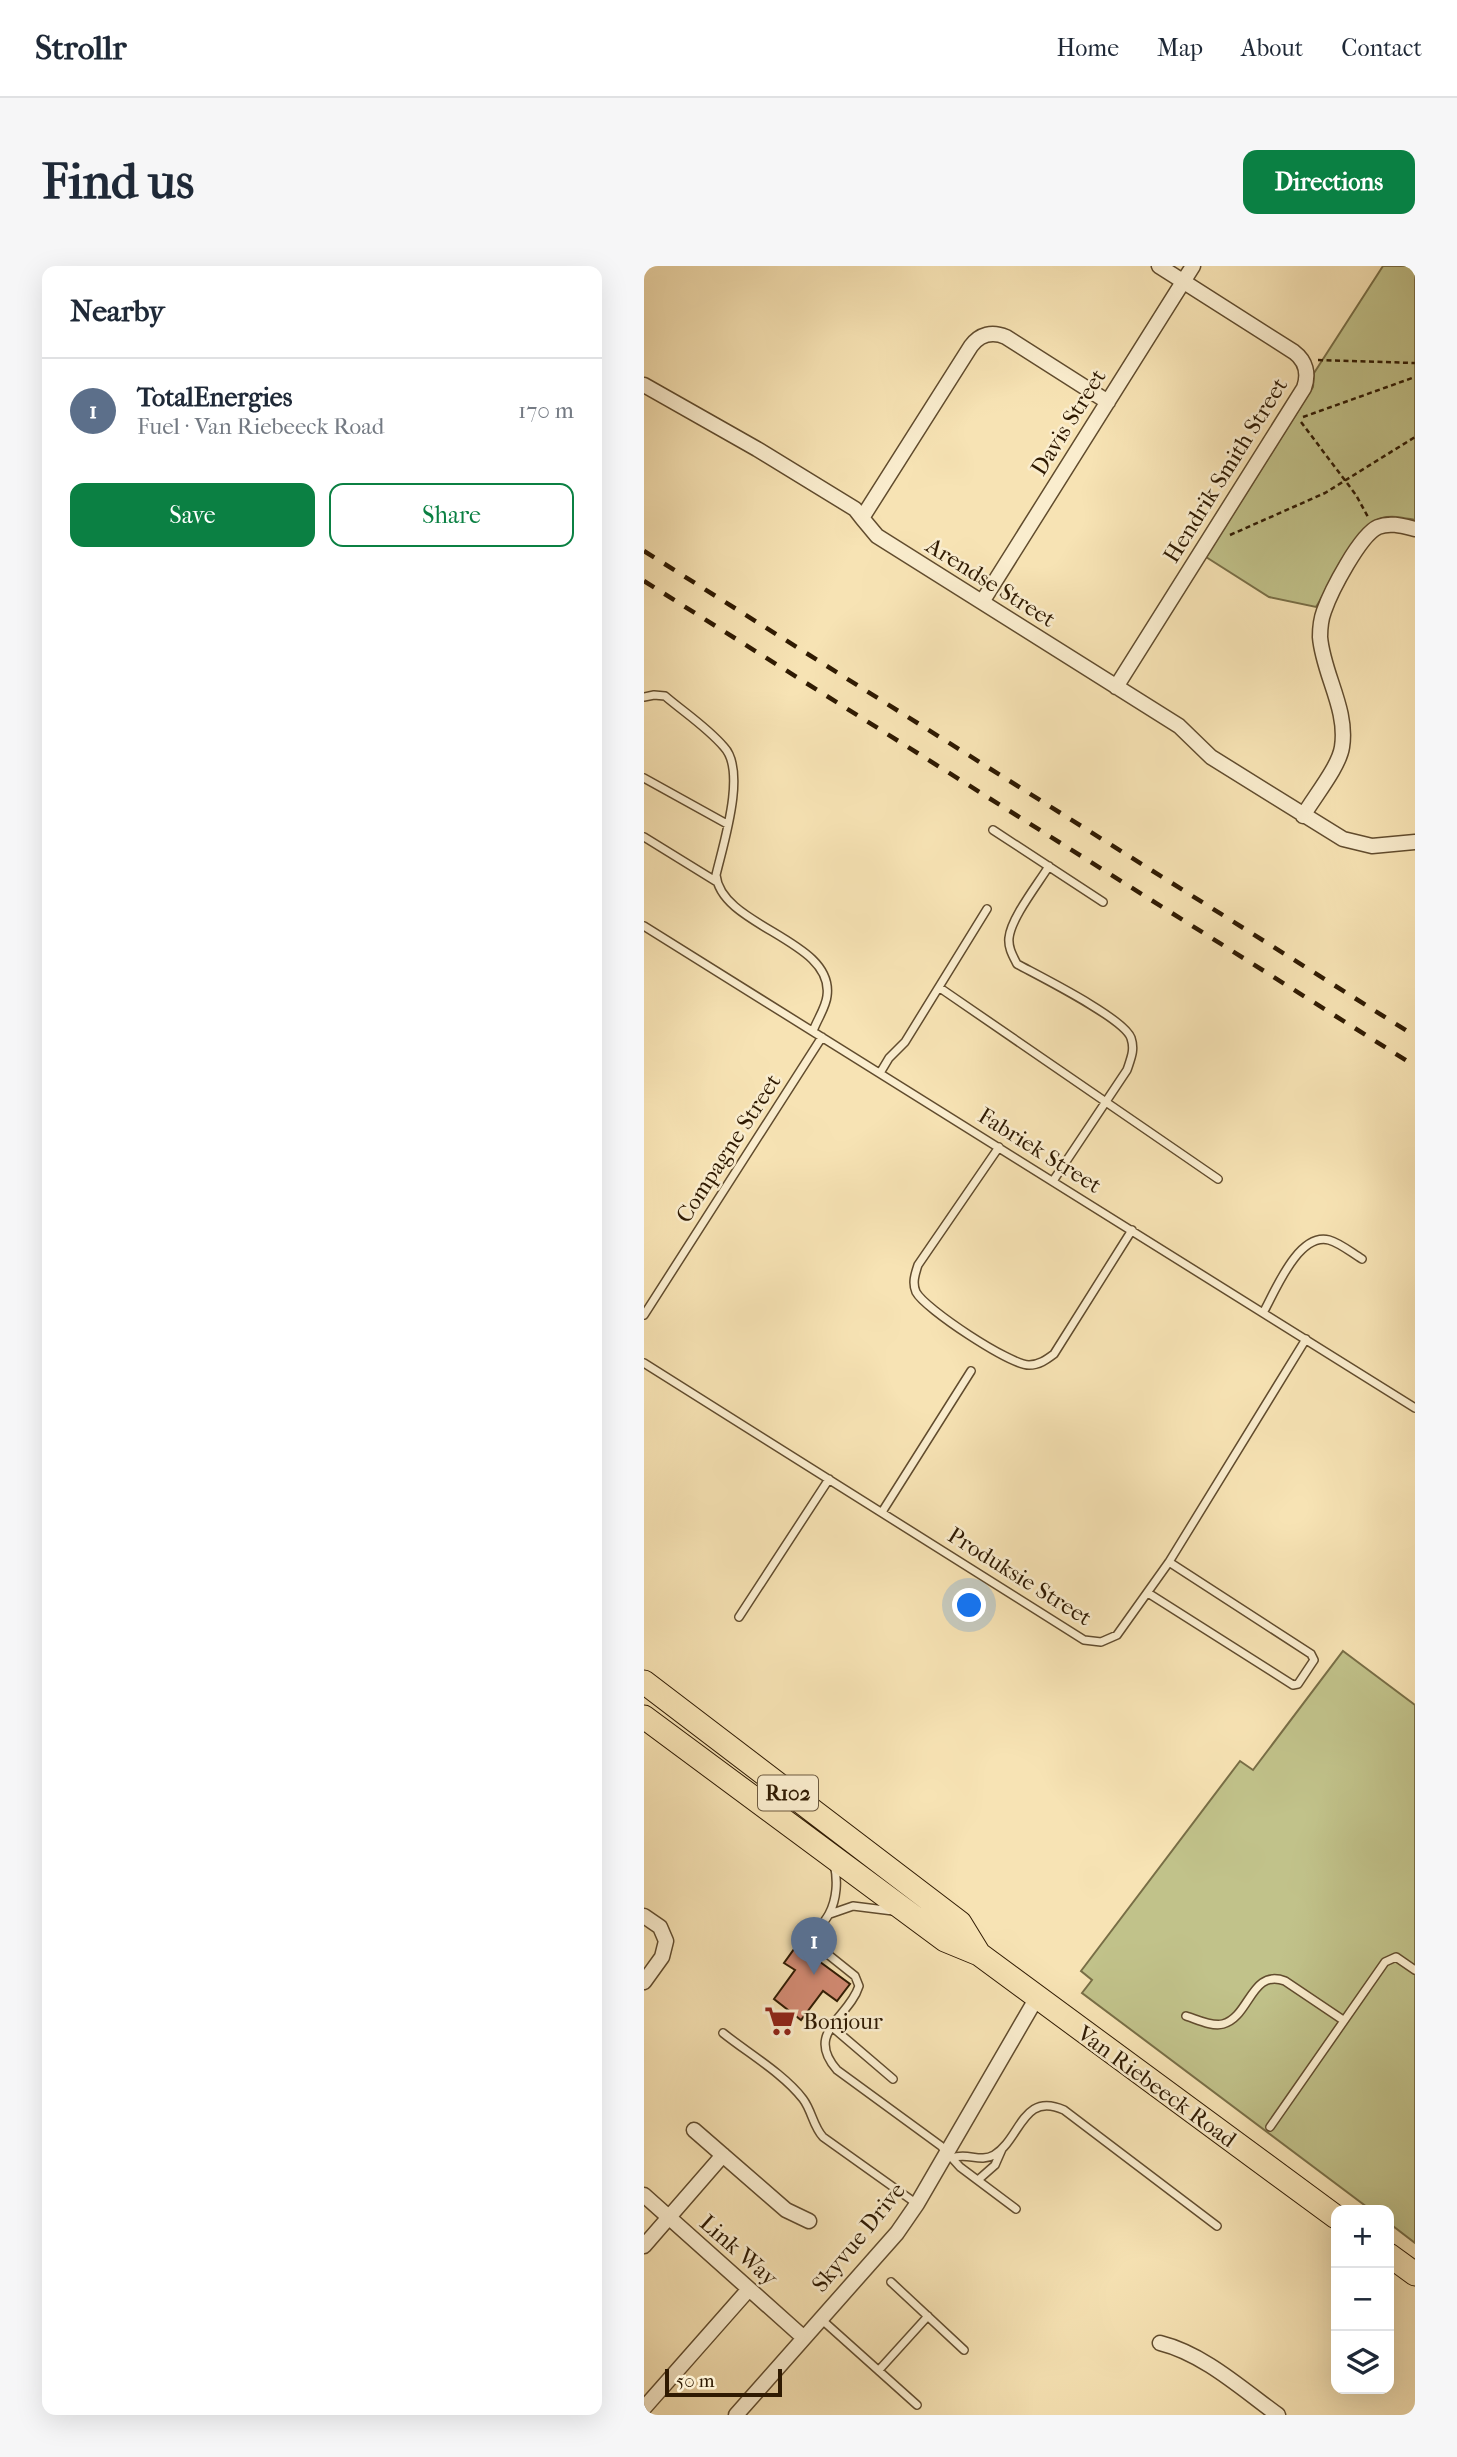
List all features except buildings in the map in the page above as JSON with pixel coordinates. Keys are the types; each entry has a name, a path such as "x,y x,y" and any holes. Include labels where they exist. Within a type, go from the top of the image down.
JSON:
{"main road":[{"name":"Van Riebeeck Road","path":"644,1682 960,1923 979,1954"},
{"name":"Van Riebeeck Road","path":"644,1717 945,1940 979,1954 1331,2213"},
{"path":"1394,2259 1415,2274"}],"street":[{"name":"Hendrik Smith Street","path":"1116,687 1304,388 1307,378 1305,365 1294,352 1159,266"},
{"name":"Davis Street","path":"982,602 1193,266"},
{"path":"862,518 971,346 984,335 1006,337 1108,402"},
{"name":"Arendse Street","path":"644,385 786,466 855,509 877,536 1179,726 1211,757 1303,816 1343,839 1363,845 1415,842"},
{"path":"1303,816 1342,750 1342,725 1320,640 1323,612 1357,547 1374,529 1393,525 1415,529"},
{"path":"644,1916 660,1927 666,1941 662,1957 644,1982"},
{"name":"Skyvue Drive","path":"736,2415 897,2234 950,2155 1036,1998"},
{"path":"694,2130 786,2210 809,2221"},
{"path":"644,2246 723,2155"},
{"name":"Link Way","path":"644,2195 804,2338"},
{"path":"644,2408 748,2289"},
{"path":"1160,2343 1180,2348 1198,2358 1278,2415"}],"lane":[{"path":"644,697 666,696 726,748 732,761 734,783 717,882"},
{"path":"644,778 727,824"},
{"path":"993,830 1103,902"},
{"path":"644,838 717,882 725,899 817,964 827,981 827,997 813,1031"},
{"path":"1049,866 1012,927 1009,945 1017,964 1115,1020 1130,1035 1133,1052 1127,1070 1053,1181"},
{"path":"880,1073 889,1058 905,1042 987,909"},
{"name":"Fabriek Street","path":"644,926 1415,1408"},
{"path":"940,988 1218,1179"},
{"name":"Compagne Street","path":"644,1315 822,1037"},
{"path":"999,1147 918,1265 914,1278 915,1290 932,1310 1011,1361 1030,1365 1042,1363 1054,1354 1132,1230"},
{"path":"1263,1313 1292,1259 1307,1245 1317,1240 1331,1241 1362,1259"},
{"name":"Produksie Street","path":"644,1363 1084,1640 1101,1642 1117,1635 1169,1562 1306,1339"},
{"path":"882,1513 971,1371"},
{"path":"739,1617 829,1479"},
{"path":"1148,1593 1293,1685 1298,1684 1314,1660 1311,1654 1169,1562"},
{"path":"830,1855 837,1877 836,1890 829,1914 818,1927 817,1942 820,1948 855,1976 859,1986 855,1996 826,2035 825,2043 830,2062 1016,2209"},
{"path":"829,1914 853,1906 879,1907 909,1913"},
{"path":"1270,2127 1388,1959 1396,1957 1415,1970"},
{"path":"1186,2016 1215,2025 1226,2023 1261,1984 1268,1978 1276,1977 1343,2020"},
{"path":"831,2026 893,2078"},
{"path":"723,2034 797,2091 808,2106 814,2124 823,2137 917,2204"},
{"path":"978,2179 995,2165 1002,2149 1028,2114 1040,2105 1052,2105 1063,2110 1217,2226"},
{"path":"950,2155 986,2158 1002,2149"},
{"path":"891,2282 964,2350"},
{"path":"879,2370 928,2316"},
{"path":"821,2319 917,2404"}],"path":[{"path":"1305,365 1321,359 1415,363"},
{"path":"1374,529 1356,495 1298,418 1415,377"},
{"path":"1212,534 1219,539 1325,492 1415,437"}],"green space":[{"path":"1383,266 1415,266 1415,520 1390,517 1373,523 1354,544 1316,607 1269,597 1206,557 1313,387 1314,373"},
{"path":"1343,1651 1415,1705 1415,2243 1394,2227 1394,2205 1364,2205 1082,1993 1092,1980 1081,1971 1240,1761 1253,1770"}],"railway":[{"path":"644,551 1415,1036"},
{"path":"644,581 1415,1066"}],"place":[{"name":"TotalEnergies","path":"814,1975"},
{"name":"Bonjour","path":"780,2021"}]}
